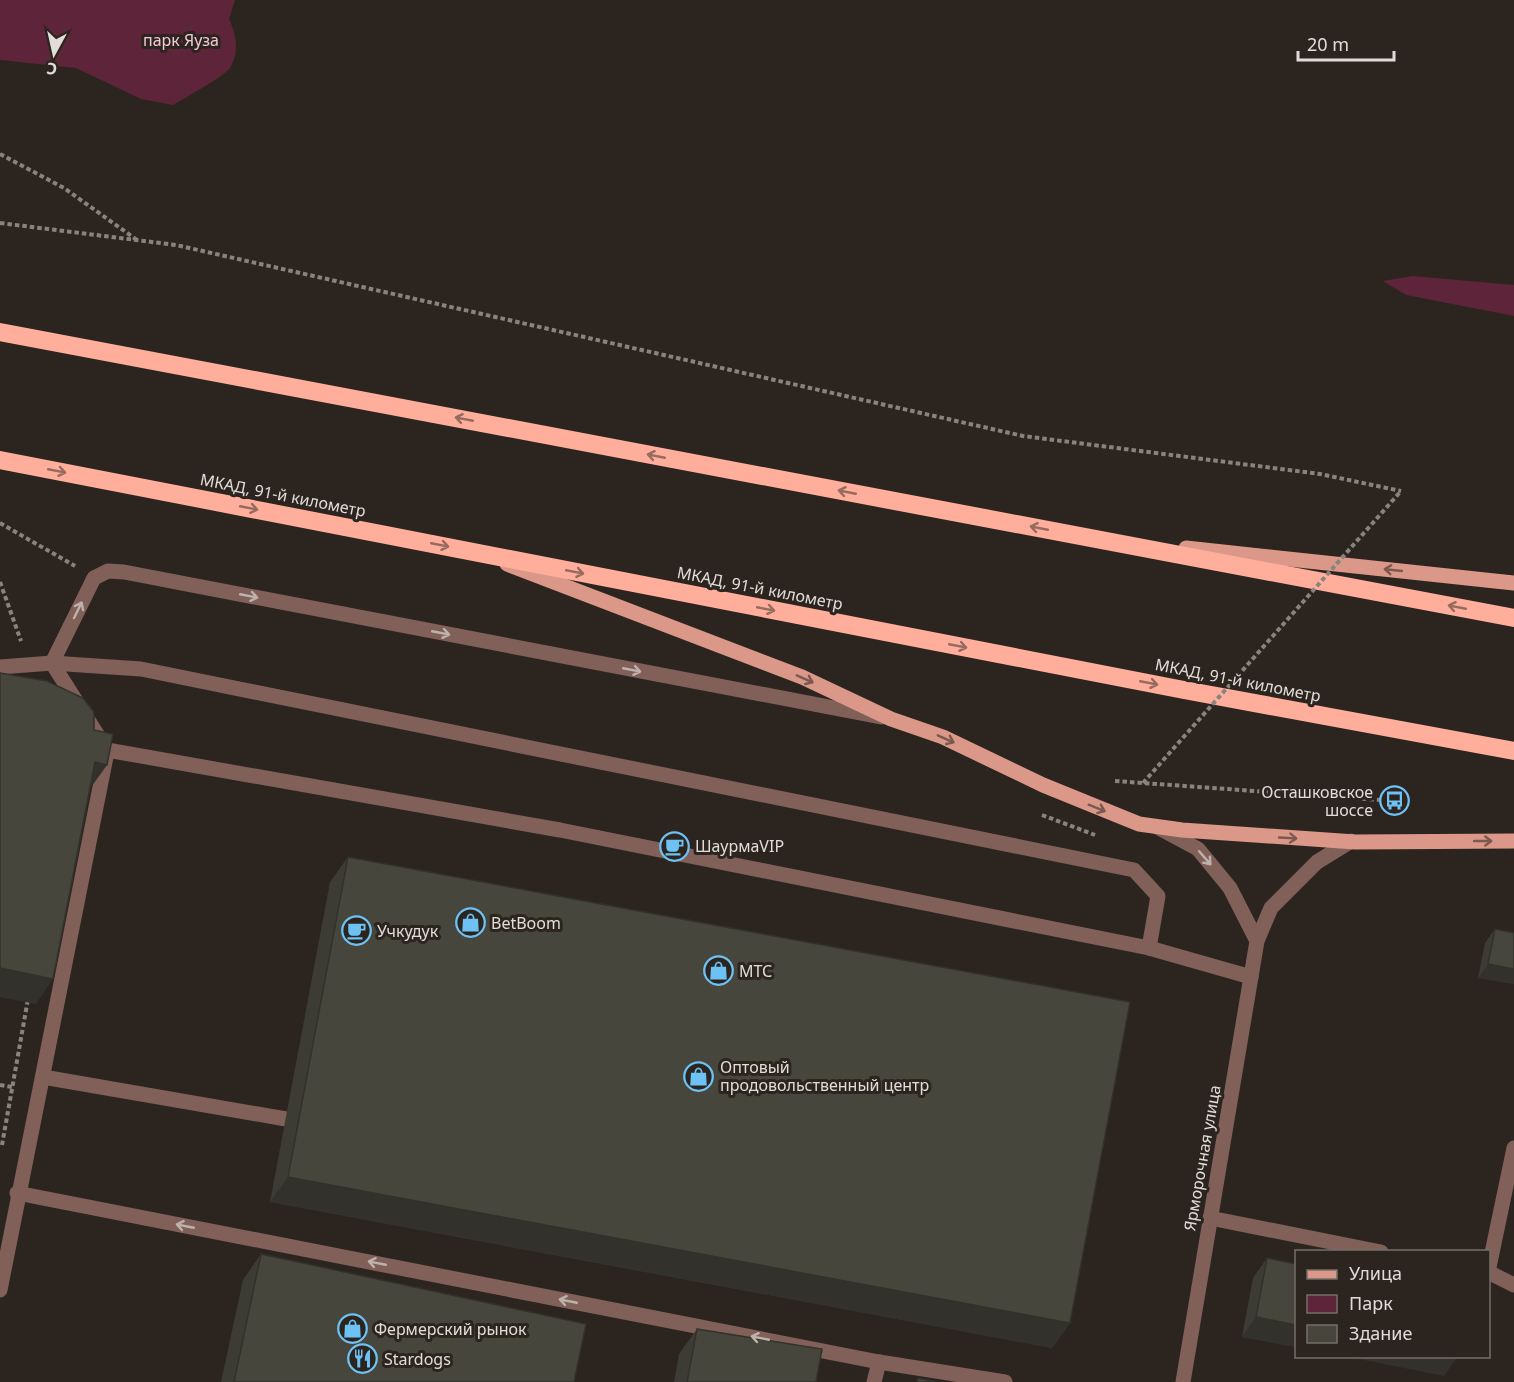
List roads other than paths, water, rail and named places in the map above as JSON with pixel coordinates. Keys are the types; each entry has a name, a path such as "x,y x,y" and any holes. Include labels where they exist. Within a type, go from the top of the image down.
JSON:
{"highway":[{"path":"0,332 1514,618"},
{"name":"МКАД, 91-й километр","path":"0,460 1184,690 1514,750"}],"main road":[{"path":"1096,539 1514,583"},
{"path":"476,552 802,677 891,719 943,737 1100,809 1139,824 1351,841 1514,841"}],"lane":[{"path":"52,663 94,578 108,572 124,572 891,719"},
{"path":"0,1290 17,1193 43,1077 107,750 52,663"},
{"path":"0,667 52,663 141,669 1134,870 1158,896 1149,948"},
{"path":"107,750 560,830 1149,948 1251,977"},
{"path":"1156,826 1198,849 1230,888 1257,940"},
{"name":"Ярморочная улица","path":"1183,1382 1257,940 1271,908 1317,862 1351,841"},
{"path":"43,1077 286,1119"},
{"path":"1490,1268 1514,1148"},
{"path":"17,1193 879,1362 1005,1382"},
{"path":"1210,1218 1377,1250"},
{"path":"1490,1273 1514,1285"},
{"path":"874,1382 879,1362"}],"place":[{"name":"Осташковское шоссе","path":"1394,801"},
{"name":"ШаурмаVIP","path":"674,846"},
{"name":"BetBoom","path":"470,923"},
{"name":"Учкудук","path":"356,931"},
{"name":"МТС","path":"718,971"},
{"name":"Оптовый продовольственный центр","path":"699,1076"},
{"name":"Фермерский рынок","path":"353,1329"},
{"name":"Stardogs","path":"363,1359"}],"park label":[{"name":"парк Яуза","path":"181,40"}]}
